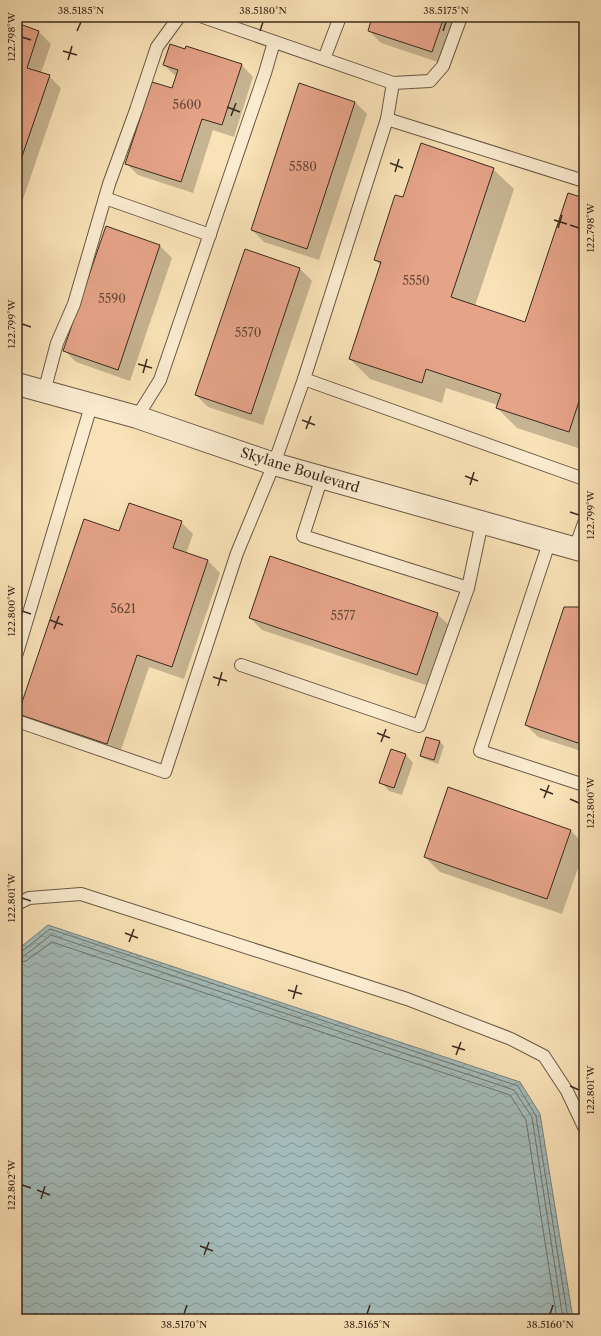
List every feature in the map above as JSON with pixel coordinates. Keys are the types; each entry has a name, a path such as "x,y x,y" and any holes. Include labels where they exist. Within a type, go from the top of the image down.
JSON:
{"street":[{"name":"Skylane Boulevard","path":"17,384 91,406 137,417 274,464 580,549"}],"lane":[{"path":"44,392 57,343 74,304 105,198 157,47 179,17"},
{"path":"203,17 393,83 430,80 443,66 461,17"},
{"path":"324,59 340,17"},
{"path":"137,417 160,380 265,73 274,42"},
{"path":"17,721 164,772 237,553 274,464 304,379 387,119 393,83"},
{"path":"387,119 584,181"},
{"path":"105,198 210,235"},
{"path":"304,379 584,479"},
{"path":"17,653 91,406"},
{"path":"322,477 303,536 468,588"},
{"path":"241,666 419,726 468,588 482,522"},
{"path":"580,549 584,523"},
{"path":"550,540 480,751 584,785"},
{"path":"17,904 29,898 81,894 407,999 511,1038 544,1056 567,1091 584,1127"}],"water":[{"path":"48,925 520,1082 540,1114 573,1319 17,1319 17,950"}],"building":[{"path":"372,17 444,17 432,52 368,31"},
{"path":"17,23 39,31 27,68 50,75 17,171"},
{"path":"170,44 185,49 186,46 242,64 222,125 202,119 181,182 125,164 152,82 172,88 178,70 163,65"},
{"path":"299,83 355,102 307,249 251,230"},
{"path":"421,143 494,168 451,297 525,322 568,193 584,198 584,386 569,432 496,408 501,394 426,369 422,383 349,359 381,262 374,260 395,195 403,197"},
{"path":"106,226 160,245 118,370 63,351"},
{"path":"245,249 300,268 251,414 195,395"},
{"path":"129,503 182,521 173,548 208,560 172,667 137,655 107,744 18,714 84,519 119,531"},
{"path":"270,556 438,613 417,675 249,618"},
{"path":"564,607 584,607 584,745 525,725"},
{"path":"426,737 440,741 434,760 420,756"},
{"path":"391,749 406,754 394,788 379,783"},
{"path":"448,787 571,830 547,899 424,857"}]}
